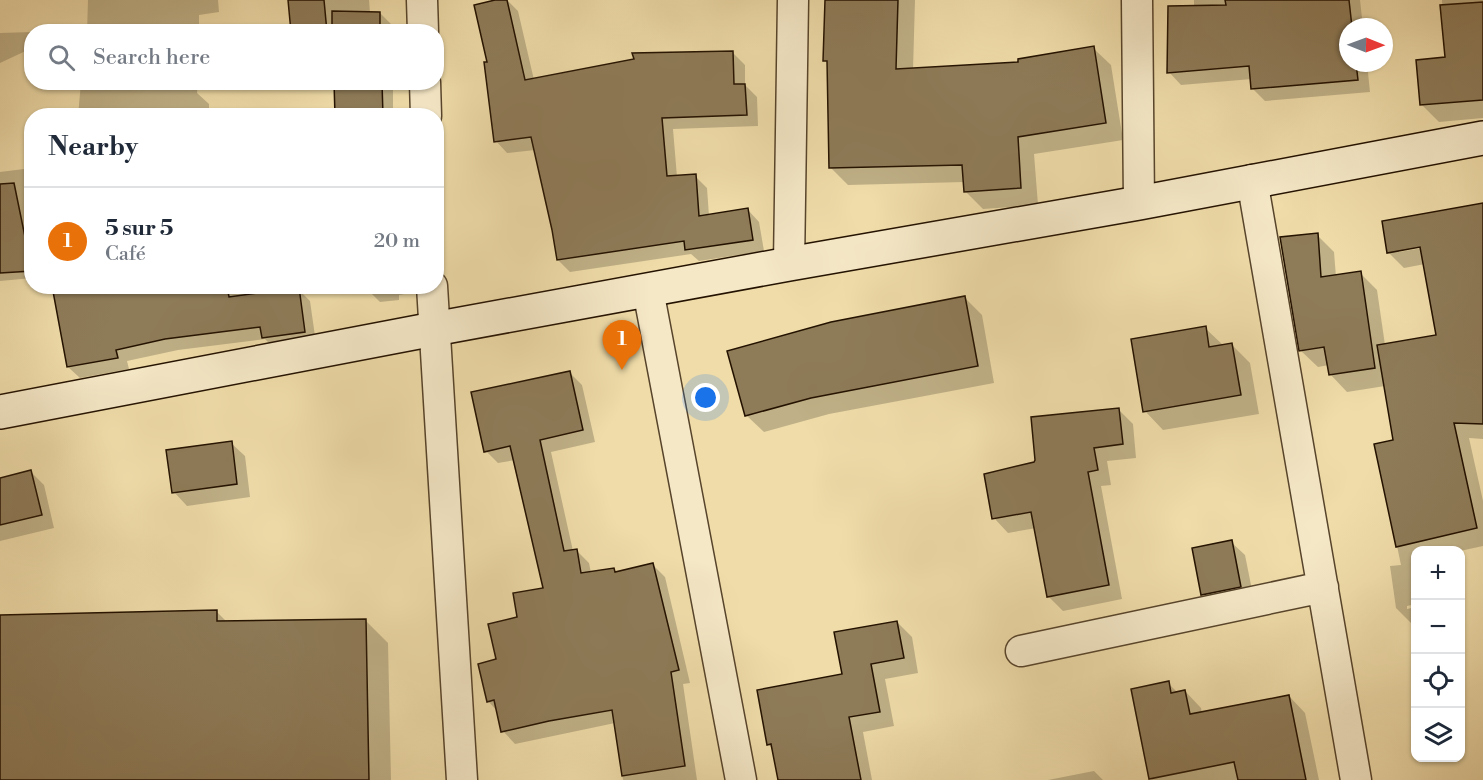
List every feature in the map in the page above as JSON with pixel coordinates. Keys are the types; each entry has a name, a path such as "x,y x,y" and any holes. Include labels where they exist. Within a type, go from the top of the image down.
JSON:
{"street":[{"path":"422,0 423,24"},
{"path":"789,264 793,0"},
{"path":"1137,0 1139,203"},
{"path":"425,90 426,108"},
{"path":"0,411 434,329 1139,203 1483,138"},
{"path":"1252,180 1356,780"},
{"path":"648,290 741,780"},
{"path":"432,294 462,780"},
{"path":"1021,651 1323,587"}],"building":[{"path":"288,0 324,0 326,24 290,24"},
{"path":"507,0 525,80 634,59 632,53 733,51 734,84 745,84 747,115 662,118 667,176 696,174 699,216 748,208 753,240 685,250 684,241 557,260 531,137 494,142 484,62 487,62 474,5"},
{"path":"825,0 898,0 896,69 1018,62 1018,59 1094,46 1106,123 1018,137 1021,188 964,192 962,165 829,168 827,61 823,61"},
{"path":"1225,0 1349,0 1351,18 1339,18 1339,72 1357,72 1358,80 1251,89 1249,66 1167,73 1168,6 1226,5"},
{"path":"1483,2 1483,100 1420,105 1416,60 1445,57 1440,5"},
{"path":"332,11 380,12 380,24 332,24"},
{"path":"334,90 382,90 383,108 335,108"},
{"path":"14,183 24,232 24,272 0,273 0,184"},
{"path":"1483,203 1483,424 1454,423 1477,528 1396,547 1374,444 1393,440 1377,345 1436,335 1420,247 1387,253 1382,221"},
{"path":"1318,233 1321,277 1361,271 1375,368 1329,375 1324,347 1299,351 1280,237"},
{"path":"53,294 228,294 229,297 250,294 300,294 305,332 262,338 260,327 165,339 116,350 118,358 67,367"},
{"path":"965,296 978,366 811,398 745,416 727,351 831,322"},
{"path":"1206,326 1209,347 1232,343 1241,395 1143,412 1131,339"},
{"path":"570,371 583,430 540,440 564,551 577,549 581,573 614,568 615,572 653,563 679,670 671,672 685,766 622,776 612,710 501,732 494,700 487,702 478,664 496,659 488,624 517,617 513,593 543,588 510,446 484,452 471,392"},
{"path":"1119,408 1123,444 1094,448 1098,470 1088,472 1109,585 1047,597 1031,512 992,519 984,474 1034,462 1031,417"},
{"path":"232,441 237,484 172,493 166,450"},
{"path":"31,470 42,515 0,525 0,478"},
{"path":"1232,540 1241,587 1201,595 1192,548"},
{"path":"217,610 217,621 366,619 369,780 0,780 0,615"},
{"path":"897,621 904,658 871,664 880,712 849,717 861,780 778,780 771,744 767,745 757,690 842,674 834,632"},
{"path":"1169,681 1171,693 1185,690 1190,714 1289,695 1306,780 1238,780 1234,762 1149,779 1131,689"}],"place":[{"name":"5 sur 5","path":"622,370"}]}
